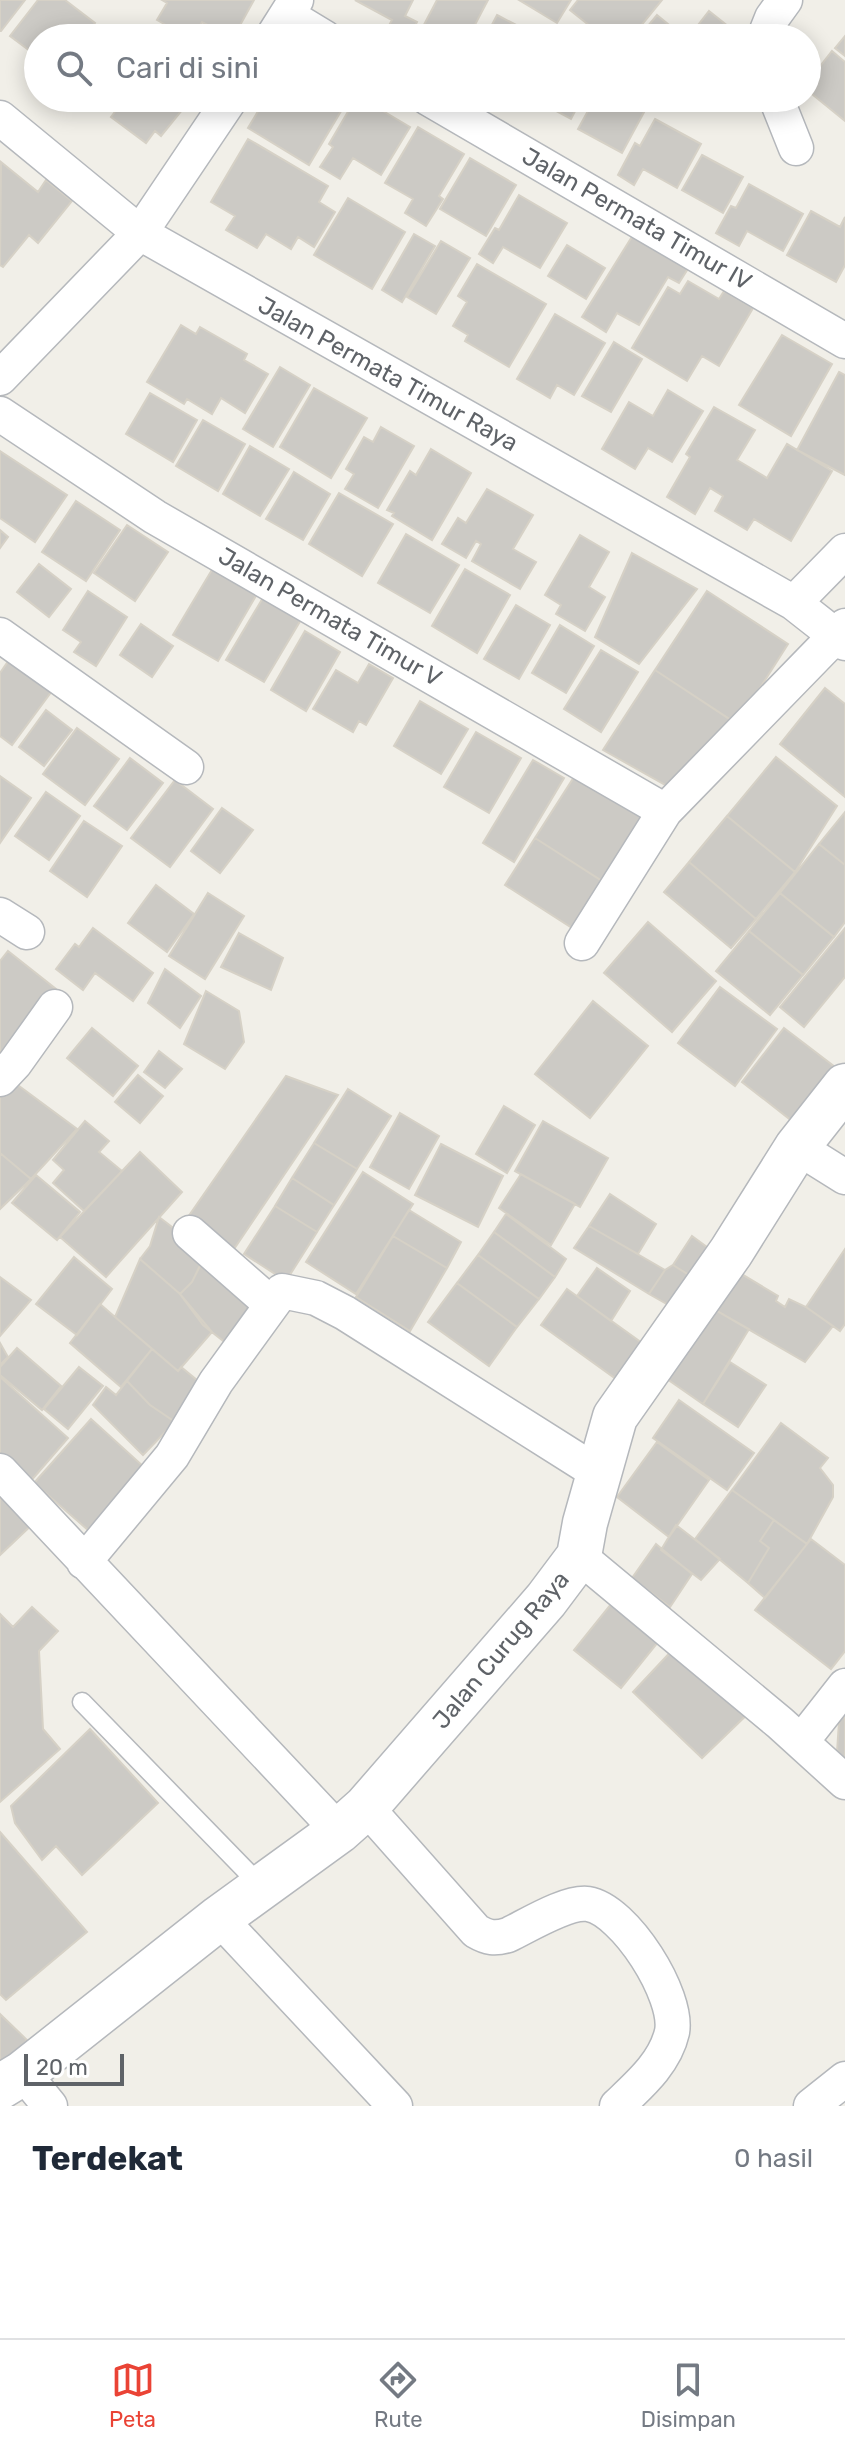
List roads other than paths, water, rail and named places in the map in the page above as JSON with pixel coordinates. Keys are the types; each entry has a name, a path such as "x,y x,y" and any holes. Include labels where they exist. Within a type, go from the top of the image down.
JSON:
{"street":[{"path":"770,24 785,0"},
{"path":"0,378 140,233 222,112"},
{"name":"Jalan Permata Timur IV","path":"452,112 845,341"},
{"path":"782,112 796,148"},
{"name":"Jalan Permata Timur Raya","path":"0,118 140,233 794,603 842,635"},
{"name":"Jalan Permata Timur V","path":"0,414 155,517 665,811"},
{"path":"794,603 845,551"},
{"path":"0,635 186,767"},
{"path":"582,943 665,811 842,635"},
{"path":"0,1079 55,1007"},
{"name":"Jalan Curug Raya","path":"11,2080 352,1819 546,1600 579,1556 598,1473 615,1417 731,1252 797,1147 845,1086"},
{"path":"797,1147 845,1177"},
{"path":"190,1233 271,1304"},
{"path":"84,1562 172,1456 216,1382 282,1291 297,1292 326,1303 598,1473"},
{"path":"0,1471 84,1562 352,1819 476,1931 487,1937 508,1935 571,1906 587,1904 611,1916 639,1947 661,1981 671,2011 672,2031 663,2056 648,2076 617,2106"},
{"path":"579,1556 845,1782"},
{"path":"801,1742 845,1686"},
{"path":"219,1918 395,2106"},
{"path":"811,2106 845,2079"},
{"path":"11,2080 50,2106"}],"lane":[{"path":"82,1702 262,1888"}]}
